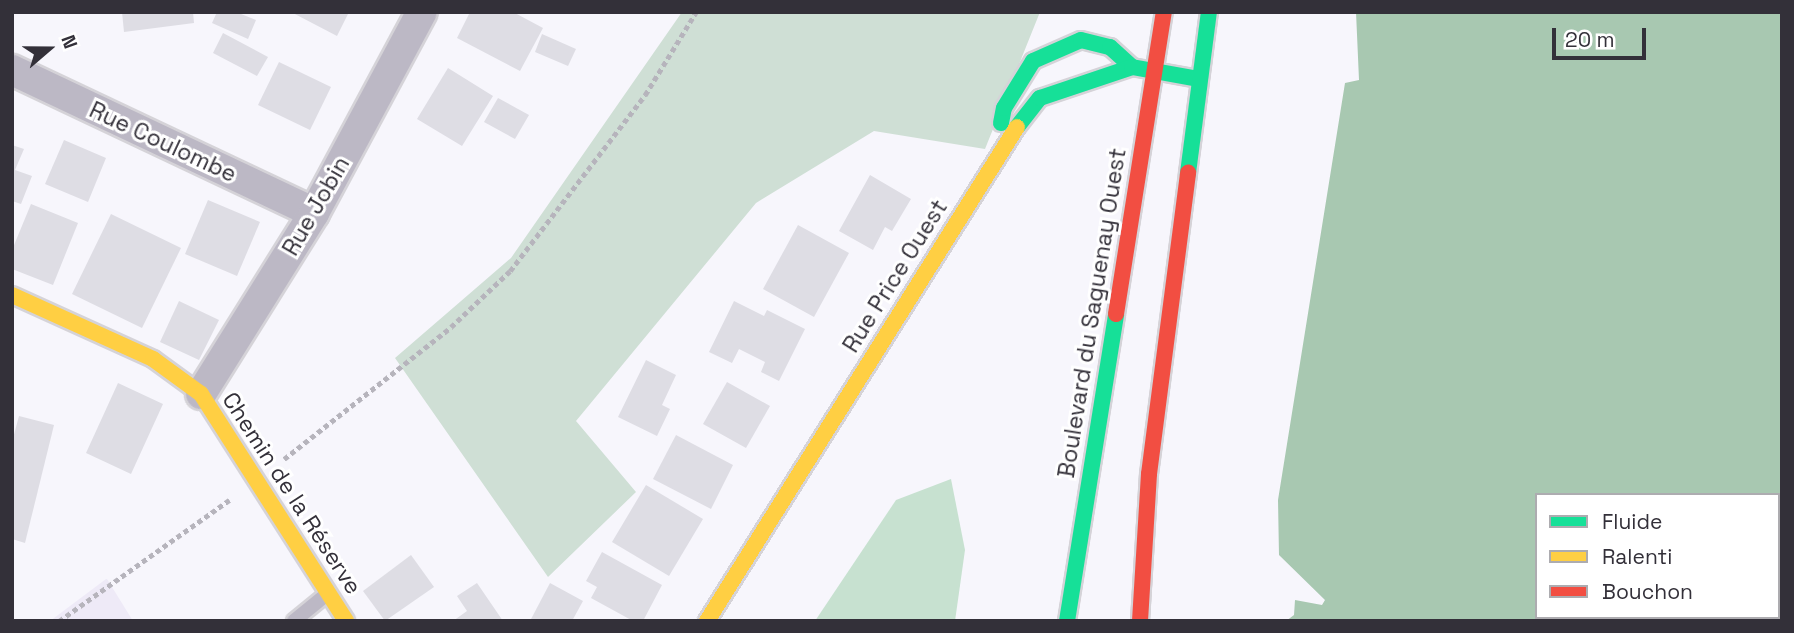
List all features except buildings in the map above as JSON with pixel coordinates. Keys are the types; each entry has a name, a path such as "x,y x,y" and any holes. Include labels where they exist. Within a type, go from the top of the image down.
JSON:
{"street":[{"name":"Rue Jobin","path":"201,394 314,213 422,12"},
{"name":"Boulevard du Saguenay Ouest","path":"1067,621 1164,12"},
{"path":"1139,621 1149,474 1198,79 1209,12"},
{"path":"993,163 1004,108 1033,61 1081,40 1110,47 1132,67 1198,79"},
{"name":"Rue Price Ouest","path":"707,621 993,163 1040,98 1132,67"},
{"name":"Rue Coulombe","path":"12,70 314,213"},
{"name":"Chemin de la Réserve","path":"12,295 153,359 201,394 346,621"}],"lane":[{"path":"294,621 328,593"}],"path":[{"path":"58,621 257,481 451,327 510,271 645,94 696,12"}],"shaded area":[{"path":"682,12 1040,12 985,149 874,131 756,203 576,421 636,492 548,577 395,358 511,258"},
{"path":"1356,12 1782,12 1782,621 1286,621 1294,615 1295,600 1322,605 1325,600 1279,555 1278,500 1345,83 1359,80"},
{"path":"951,479 965,550 955,621 815,621 896,500"},
{"path":"106,579 133,621 50,621"}],"traffic: fast":[{"path":"1188,173 1209,12"},
{"path":"1001,123 1004,108 1033,61 1081,40 1110,47 1132,67"},
{"path":"1017,127 1040,98 1132,67 1198,79"},
{"path":"1067,621 1116,314"}],"traffic: slow":[{"path":"707,621 1017,127"},
{"path":"12,295 153,359 201,394 346,621"}],"traffic: jam":[{"path":"1116,314 1164,12"},
{"path":"1140,621 1149,474 1188,173"}]}
